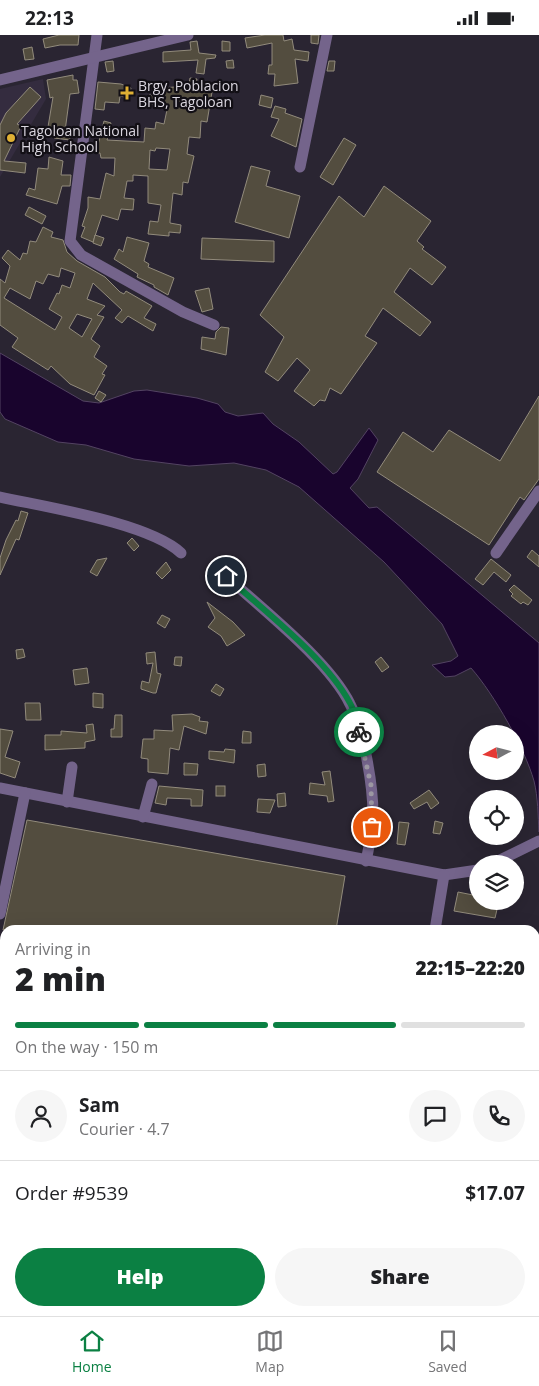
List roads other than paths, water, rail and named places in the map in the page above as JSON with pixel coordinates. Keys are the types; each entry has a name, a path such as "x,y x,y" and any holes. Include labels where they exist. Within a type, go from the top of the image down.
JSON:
{"street":[{"path":"97,35 70,241 81,255 183,312 214,325"},
{"path":"0,80 188,35"},
{"path":"300,167 327,35"},
{"path":"496,553 539,491"},
{"path":"0,497 92,517 149,534 171,545 181,553"},
{"path":"226,576 332,676 351,705 363,743 371,785 373,816 366,861"},
{"path":"67,802 72,767"},
{"path":"143,817 152,784"},
{"path":"0,788 444,875 469,871"},
{"path":"0,914 25,793"},
{"path":"510,855 539,841"},
{"path":"436,925 444,875"}],"place":[{"name":"Brgy. Poblacion BHS, Tagoloan","path":"127,93"},
{"name":"Tagoloan National High School","path":"11,138"}]}
